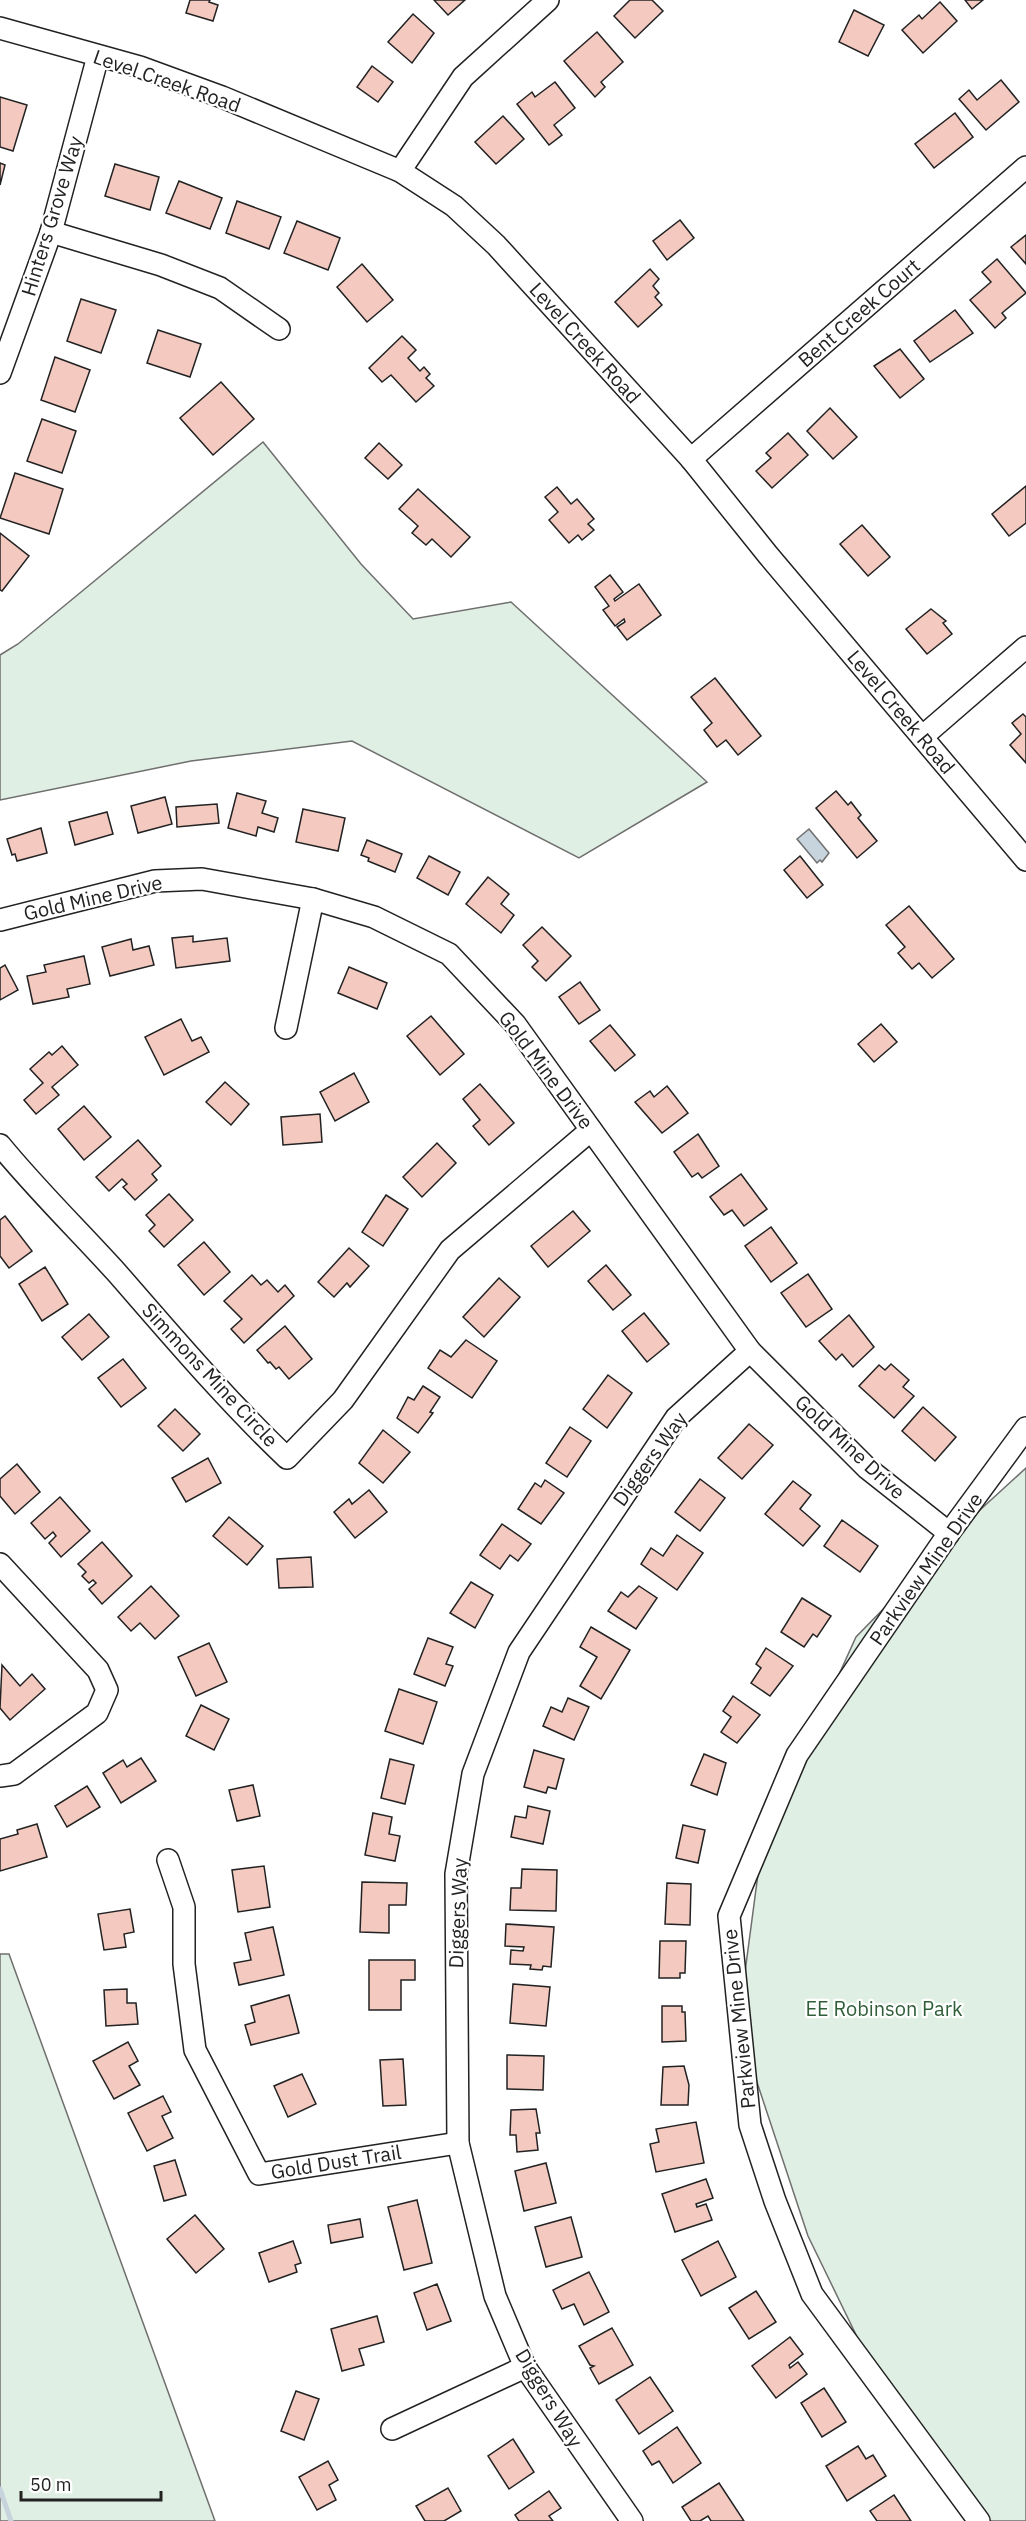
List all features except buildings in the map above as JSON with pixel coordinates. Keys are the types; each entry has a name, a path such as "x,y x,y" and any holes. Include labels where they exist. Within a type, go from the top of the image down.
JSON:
{"street":[{"path":"400,171 463,77 548,0"},
{"name":"Level Creek Road","path":"0,28 140,67 222,97 400,171 454,206 496,245 691,459 1026,860"},
{"name":"Hinters Grove Way","path":"0,373 51,232 98,56"},
{"name":"Bent Creek Court","path":"691,459 1026,167"},
{"path":"51,232 161,265 220,288 279,329"},
{"path":"922,737 1026,647"},
{"name":"Gold Mine Drive","path":"0,920 155,880 202,879 313,899 374,917 449,954 515,1024 750,1351 867,1468 949,1533"},
{"path":"286,1028 313,899"},
{"name":"Simmons Mine Circle","path":"0,1145 42,1196 107,1263 248,1421 287,1458 343,1400 450,1250 591,1131"},
{"name":"Diggers Way","path":"632,2521 525,2367 495,2295 458,2143 456,1874 473,1774 519,1652 676,1418 750,1351"},
{"name":"Parkview Mine Drive","path":"979,2521 812,2295 775,2201 750,2126 729,1916 796,1755 949,1533 1026,1428"},
{"path":"0,1564 98,1670 107,1690 97,1713 14,1774 0,1776"},
{"name":"Gold Dust Trail","path":"168,1860 184,1907 184,1964 195,2050 259,2174 458,2143"},
{"path":"392,2429 525,2367"}],"green space":[{"path":"263,442 361,564 413,619 511,602 707,782 579,858 352,741 191,761 0,800 0,655 18,644"},
{"name":"EE Robinson Park","path":"1026,1468 1026,2521 979,2521 896,2417 808,2236 738,2025 762,1844 856,1637 980,1510"},
{"path":"0,1954 9,1954 215,2521 0,2521"}],"shaded area":[{"path":"809,829 829,853 822,862 820,860 817,863 797,839"}],"waterway":[{"path":"0,2489 11,2521"}]}
